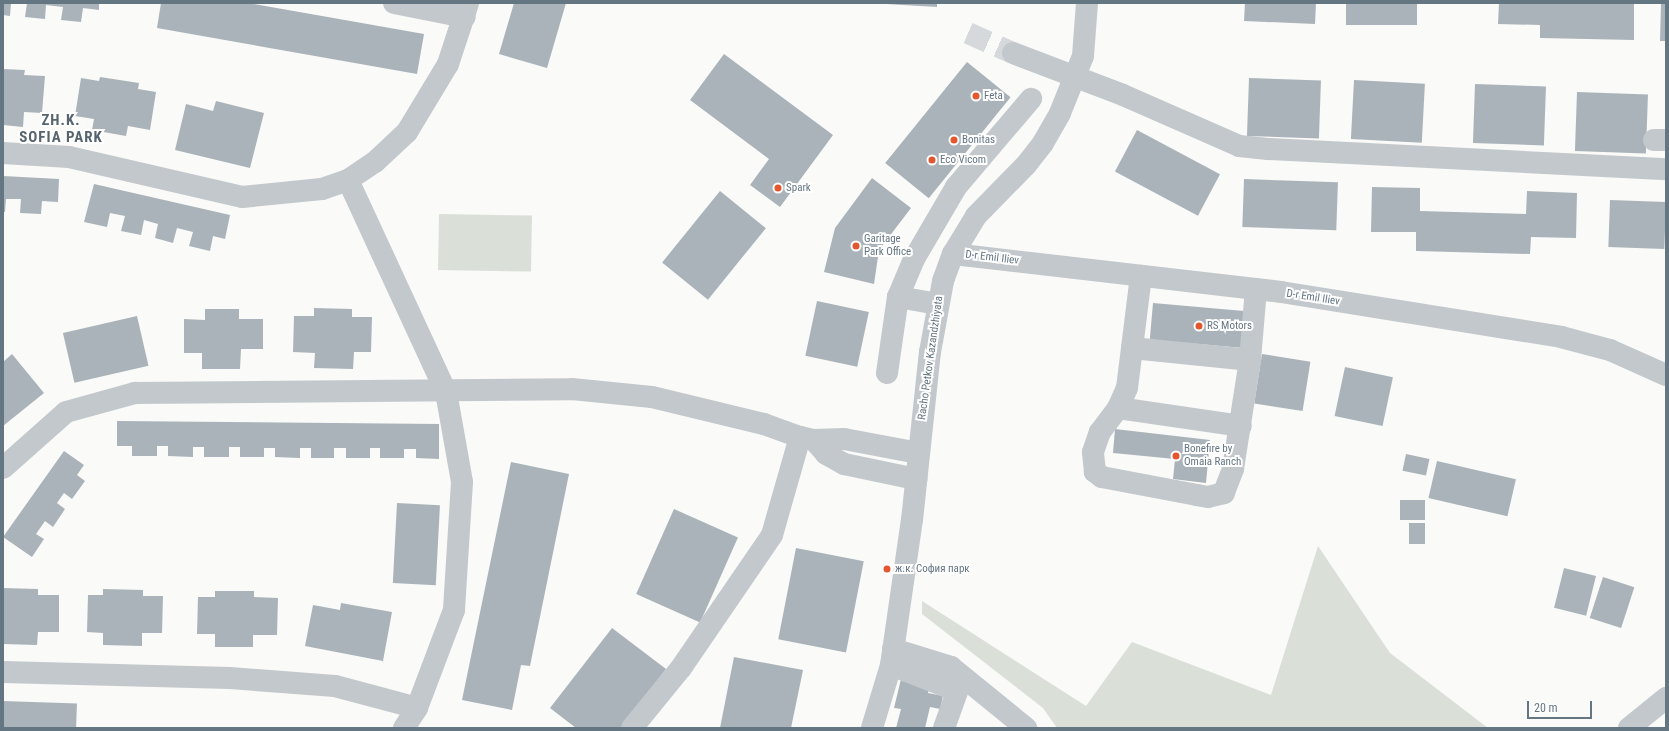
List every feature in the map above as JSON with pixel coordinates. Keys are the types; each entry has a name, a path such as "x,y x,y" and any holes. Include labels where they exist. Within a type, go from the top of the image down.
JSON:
{"street":[{"path":"3,153 69,157 242,196 322,189 348,180 375,162 407,132 448,64 466,10 394,3"},
{"name":"Racho Petkov Kazandzhiyata","path":"872,728 892,657 916,479 937,304 953,254 976,216 1043,143 1076,77 1083,56 1087,3"},
{"path":"1013,53 1076,77 1239,146 1268,150 1666,169"},
{"path":"887,373 898,297 914,259 956,188 1031,99"},
{"path":"348,180 446,392 462,482 454,610 417,708 404,728"},
{"name":"D-r Emil Iliev","path":"953,254 1256,290 1561,337 1610,350 1666,375"},
{"path":"1141,276 1127,388 1118,408 1100,432 1093,452 1095,472 1102,477 1208,497 1224,494 1233,468 1241,426 1250,360 1256,290"},
{"path":"898,297 937,304"},
{"path":"1132,348 1250,360"},
{"path":"3,468 66,412 135,393 446,392 572,389 652,397 764,424 807,439 826,454 844,464 916,479"},
{"path":"1118,408 1241,426"},
{"path":"807,439 844,439 918,453"},
{"path":"632,728 682,668 772,535 807,439"},
{"path":"892,657 945,686 962,678"},
{"path":"3,672 230,678 335,686 417,708"},
{"path":"944,728 962,678"},
{"path":"962,678 1026,728"},
{"path":"1629,728 1666,698"}],"shaded area":[{"path":"439,214 532,216 531,272 438,270"},
{"path":"1318,546 1390,653 1488,728 1057,728 1043,708 922,614 922,601 1086,706 1132,642 1271,695"}],"building":[{"path":"3,3 11,3 10,16 3,15"},
{"path":"27,3 99,3 99,10 83,8 81,22 61,20 63,7 46,5 45,19 25,17"},
{"path":"161,3 248,3 424,34 417,74 157,28"},
{"path":"514,3 566,3 547,68 499,54"},
{"path":"869,3 937,3 937,7"},
{"path":"1245,3 1316,3 1315,24 1244,21"},
{"path":"1346,3 1417,3 1417,25 1346,25"},
{"path":"1499,3 1634,3 1634,40 1540,38 1540,25 1498,24"},
{"path":"1661,3 1666,3 1666,41 1660,41"},
{"path":"724,54 833,135 780,207 750,185 769,159 690,100"},
{"path":"967,62 1011,97 929,198 885,163"},
{"path":"3,69 25,70 24,75 45,76 42,113 24,112 23,127 3,125"},
{"path":"100,77 139,83 138,89 156,92 150,130 128,126 126,136 92,130 94,119 75,116 81,78 99,81"},
{"path":"1249,78 1321,81 1319,138 1247,136"},
{"path":"1354,80 1425,84 1422,143 1351,139"},
{"path":"1475,84 1546,86 1544,145 1473,143"},
{"path":"1577,92 1648,94 1646,153 1575,151"},
{"path":"216,101 264,113 250,168 175,150 186,104 213,111"},
{"path":"1137,130 1220,174 1198,216 1115,171"},
{"path":"3,176 59,179 58,202 42,201 41,214 20,213 21,199 6,199 5,212 3,212"},
{"path":"872,178 911,208 879,250 874,284 824,272 835,228"},
{"path":"1244,179 1338,182 1336,230 1242,227"},
{"path":"94,184 230,215 225,239 213,236 210,251 189,246 193,232 177,228 173,243 155,238 158,224 144,220 141,235 121,231 125,216 110,213 107,227 84,222"},
{"path":"1372,187 1420,188 1420,211 1526,214 1527,191 1577,193 1576,238 1531,237 1530,254 1416,251 1416,232 1371,232"},
{"path":"720,191 766,228 708,300 662,262"},
{"path":"1610,200 1666,202 1664,249 1608,247"},
{"path":"817,301 869,312 857,367 805,356"},
{"path":"1153,303 1247,311 1243,348 1150,340"},
{"path":"314,308 352,309 352,317 372,317 371,352 354,352 353,369 314,368 315,353 293,352 294,316 314,316"},
{"path":"205,309 239,309 239,319 263,319 263,349 241,349 240,369 202,369 202,353 184,353 184,319 205,320"},
{"path":"137,316 148,366 74,383 63,333"},
{"path":"12,354 44,393 3,426 3,362"},
{"path":"1262,354 1310,362 1303,411 1254,403"},
{"path":"1345,367 1393,377 1383,426 1335,416"},
{"path":"117,421 439,424 439,459 416,458 416,449 404,449 404,458 380,458 380,448 370,448 370,458 346,458 346,448 334,448 334,458 311,458 311,448 300,448 300,458 275,457 275,448 264,448 264,457 240,457 240,447 229,447 229,457 204,457 204,447 193,447 193,457 168,456 168,446 157,446 157,456 132,456 132,446 117,446"},
{"name":"Bonefire by Omaia Ranch","path":"1115,429 1210,440 1206,483 1173,479 1175,459 1113,453"},
{"path":"64,451 84,465 77,475 85,481 72,499 64,493 57,503 65,509 53,527 45,521 36,534 44,539 32,557 3,537"},
{"path":"1406,454 1429,459 1426,476 1402,471"},
{"path":"1437,461 1516,479 1507,516 1428,498"},
{"path":"511,462 569,474 530,666 521,665 512,710 462,700"},
{"path":"1400,500 1425,500 1425,520 1400,520"},
{"path":"397,503 440,505 436,585 393,583"},
{"path":"674,509 738,537 700,622 636,594"},
{"path":"1409,523 1425,523 1425,544 1409,544"},
{"path":"796,548 864,561 846,652 778,639"},
{"path":"1564,568 1596,576 1586,616 1554,608"},
{"path":"1603,577 1634,587 1621,628 1590,618"},
{"path":"3,588 38,589 38,595 59,595 59,632 38,632 37,645 3,644"},
{"path":"103,589 143,590 143,596 163,596 162,633 142,633 142,646 103,645 103,633 87,632 88,595 103,595"},
{"path":"215,591 254,591 254,597 278,598 277,635 253,635 253,647 215,647 215,634 197,634 198,597 215,597"},
{"path":"341,603 392,612 383,661 305,646 313,605 340,610"},
{"path":"612,628 666,669 621,728 576,728 550,708"},
{"path":"734,657 803,670 791,728 720,728"},
{"path":"901,679 930,686 928,693 943,696 940,709 930,707 925,728 896,728 901,709 894,708"},
{"path":"3,701 77,704 76,728 3,728"}],"tunnel":[{"path":"968,33 1013,53"}],"place":[{"name":"Feta","path":"976,96"},
{"name":"Bonitas","path":"954,140"},
{"name":"Eco Vicom","path":"932,160"},
{"name":"Spark","path":"778,188"},
{"name":"Garitage Park Office","path":"856,246"},
{"name":"RS Motors","path":"1199,326"},
{"name":"Bonefire by Omaia Ranch","path":"1176,456"},
{"name":"ж.к. София парк","path":"887,569"}],"district":[{"name":"ZH.K. SOFIA PARK","path":"61,128"}]}
